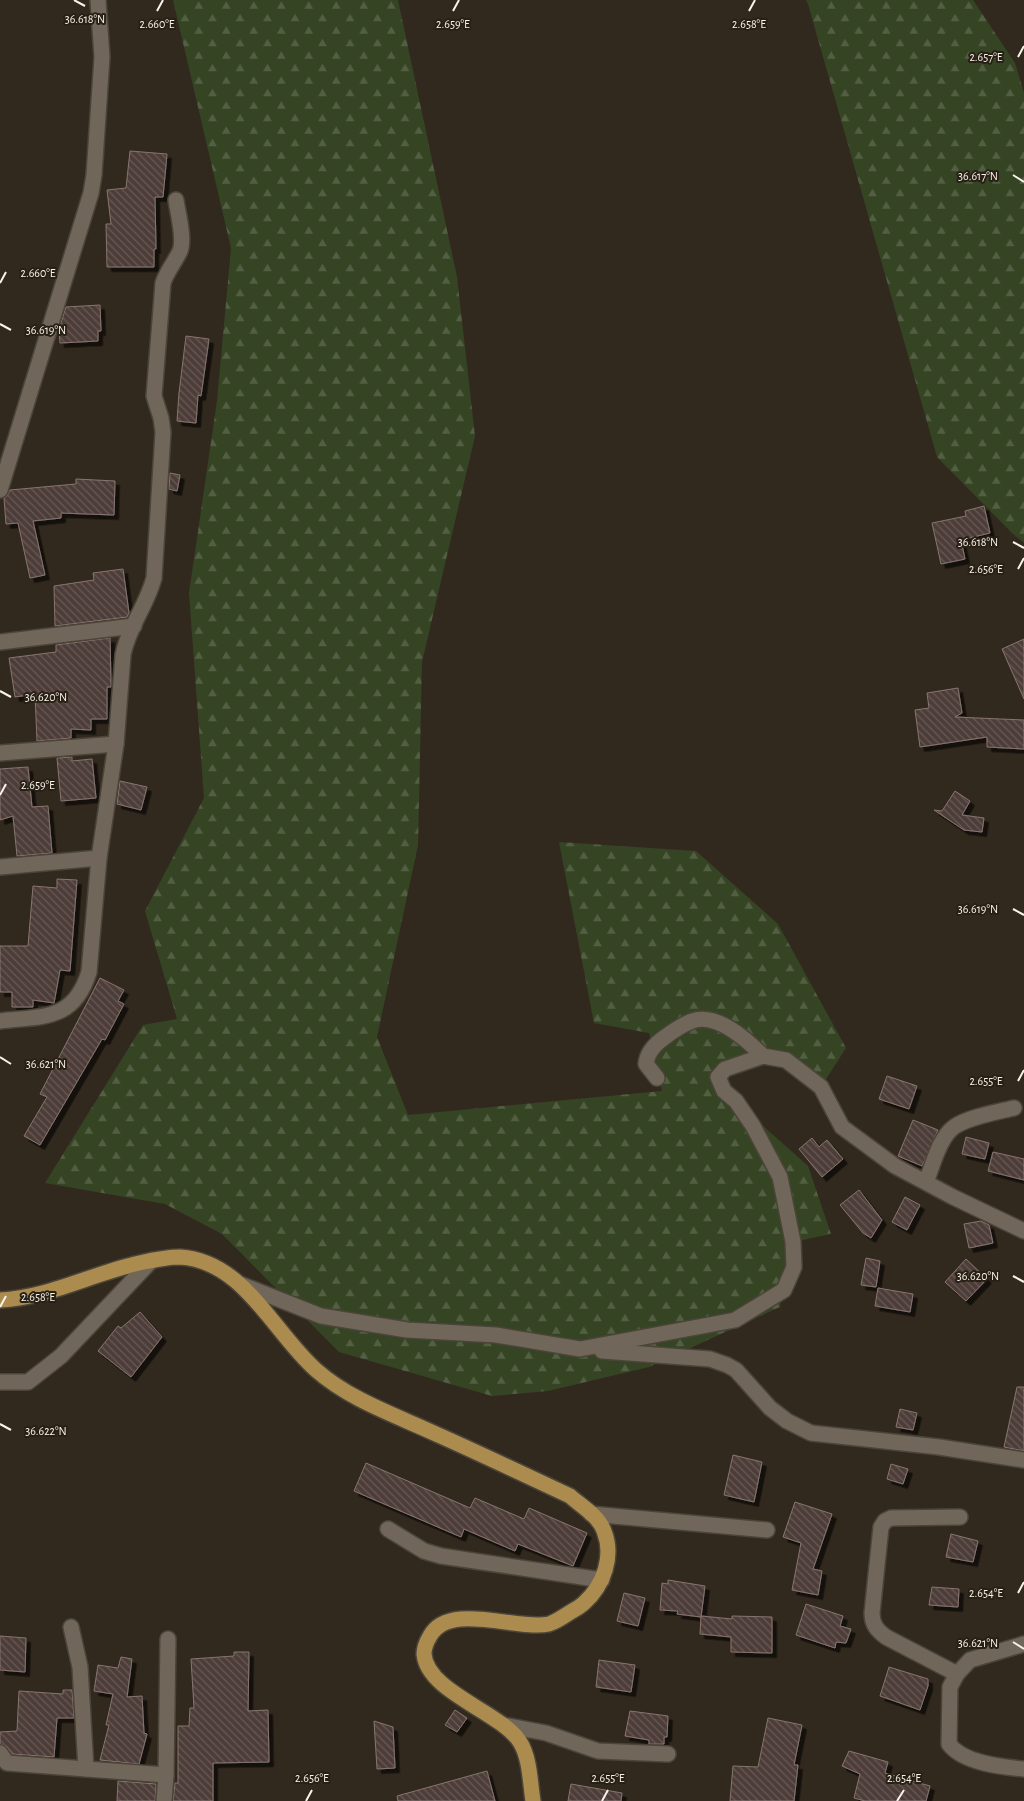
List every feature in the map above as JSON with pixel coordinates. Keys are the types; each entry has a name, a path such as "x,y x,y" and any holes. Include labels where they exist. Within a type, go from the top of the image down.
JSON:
{"main road":[{"path":"0,1300 53,1290 113,1270 152,1260 178,1257 200,1260 240,1284 315,1369 333,1383 376,1407 570,1496 591,1514 604,1530 609,1556 602,1580 584,1603 550,1624 529,1626 498,1620 459,1619 442,1624 433,1631 426,1643 424,1653 428,1665 437,1678 450,1690 502,1725 519,1741 524,1752 533,1801"}],"street":[{"path":"0,490 91,192 102,57 98,0"},
{"path":"0,1021 51,1015 65,1009 76,999 84,987 89,972 99,858 116,744 123,655 127,641 150,595 154,578 163,426 154,396 163,283 180,252 182,242 176,200"},
{"path":"0,642 134,626"},
{"path":"0,753 116,744"},
{"path":"0,867 99,858"},
{"path":"657,1078 646,1064 647,1055 658,1041 693,1020 707,1020 724,1025 743,1037 763,1056"},
{"path":"580,1349 735,1320 784,1290 794,1267 793,1242 780,1177 752,1126 736,1101 724,1091 718,1077 725,1069 763,1056 786,1060 821,1087 842,1127 895,1166 953,1197 1024,1231"},
{"path":"926,1182 942,1142 953,1128 962,1122 1014,1108"},
{"path":"0,1382 28,1382 60,1356 152,1260"},
{"path":"240,1284 321,1316 407,1330 496,1336 580,1349 710,1359 736,1370 770,1408 787,1422 811,1433 939,1447 1024,1460"},
{"path":"591,1514 767,1530"},
{"path":"957,1674 886,1637 872,1622 872,1613 881,1527 885,1521 891,1518 960,1518"},
{"path":"388,1529 424,1551 441,1556 602,1580"},
{"path":"71,1627 80,1667 86,1769"},
{"path":"164,1801 168,1639"},
{"path":"1024,1644 970,1660 957,1674 950,1687 949,1744 954,1752 962,1756 1002,1767 1024,1769"},
{"path":"502,1725 546,1732 598,1750 668,1754"},
{"path":"0,1753 7,1764 166,1775"}],"green space":[{"path":"173,0 398,0 457,277 475,436 422,662 418,845 377,1037 408,1115 662,1091 649,1033 594,1023 559,842 696,851 778,924 846,1048 821,1087 786,1060 725,1069 724,1091 808,1166 831,1234 793,1242 780,1307 649,1367 548,1391 492,1396 339,1352 222,1234 165,1204 45,1183 143,1025 177,1019 145,911 204,798 189,593 217,401 231,248"},
{"path":"806,0 973,0 1015,63 1024,93 1024,543 937,457"}],"building":[{"path":"130,151 167,154 163,197 155,197 156,249 154,249 154,267 107,267 106,224 111,224 107,190 126,188"},
{"path":"100,305 101,331 98,331 98,341 60,343 59,329 66,307"},
{"path":"186,336 209,339 201,396 198,395 196,423 177,421"},
{"path":"170,473 180,475 177,491 169,489"},
{"path":"76,479 115,481 114,515 61,513 61,518 33,521 45,575 30,578 18,523 6,524 4,498 10,490 76,484"},
{"path":"984,506 990,533 961,540 965,559 941,564 932,523 966,516 965,511"},
{"path":"123,569 129,613 127,617 55,626 54,586 94,580 93,573"},
{"path":"110,638 111,687 107,687 107,719 91,719 91,730 71,729 71,738 37,741 35,694 15,697 9,658 56,652 56,645"},
{"path":"1024,639 1024,699 1002,649"},
{"path":"958,688 962,713 955,717 1024,720 1024,749 987,747 987,737 920,747 915,710 929,708 927,693"},
{"path":"72,757 72,761 92,759 96,798 61,801 57,758"},
{"path":"28,767 32,807 48,806 52,853 17,856 13,816 0,820 0,769"},
{"path":"120,781 147,787 141,810 117,804"},
{"path":"955,791 970,801 962,815 984,818 982,832 964,830 934,810 942,811"},
{"path":"57,879 77,880 70,971 60,970 54,1003 33,1000 33,1007 12,1007 12,992 0,992 0,946 28,946 33,886 57,888"},
{"path":"100,978 124,990 118,1001 124,1004 105,1040 102,1039 40,1145 24,1136 47,1097 40,1094"},
{"path":"887,1076 917,1086 909,1109 879,1099"},
{"path":"913,1120 938,1130 922,1166 898,1156"},
{"path":"966,1137 989,1143 985,1159 962,1154"},
{"path":"812,1138 819,1147 827,1140 843,1159 822,1177 799,1149"},
{"path":"993,1152 1024,1159 1024,1180 988,1171"},
{"path":"859,1190 882,1220 871,1238 863,1233 840,1205"},
{"path":"905,1197 920,1205 907,1230 892,1222"},
{"path":"981,1221 989,1225 993,1243 969,1248 964,1224"},
{"path":"866,1258 880,1261 876,1287 861,1285"},
{"path":"966,1259 987,1279 966,1301 945,1282"},
{"path":"878,1288 913,1294 910,1312 875,1306"},
{"path":"140,1312 162,1337 131,1377 98,1351 118,1326 121,1328"},
{"path":"1017,1387 1024,1387 1024,1451 1004,1447"},
{"path":"900,1409 917,1413 913,1430 896,1427"},
{"path":"733,1455 762,1462 754,1502 724,1495"},
{"path":"366,1463 470,1508 475,1498 524,1519 529,1508 587,1533 573,1566 518,1544 515,1551 464,1529 461,1537 354,1491"},
{"path":"891,1464 908,1469 903,1484 887,1479"},
{"path":"795,1502 832,1514 813,1569 822,1571 818,1595 792,1590 801,1543 783,1537"},
{"path":"951,1534 978,1541 973,1562 946,1557"},
{"path":"668,1580 705,1586 701,1617 677,1614 678,1611 660,1610 662,1583 668,1584"},
{"path":"932,1587 959,1589 958,1607 929,1605"},
{"path":"624,1593 645,1598 638,1626 617,1621"},
{"path":"806,1604 843,1616 840,1626 851,1629 846,1643 836,1642 835,1648 796,1635"},
{"path":"701,1616 732,1619 732,1616 772,1617 772,1653 731,1652 731,1637 700,1634"},
{"path":"0,1636 26,1638 25,1672 0,1670"},
{"path":"234,1652 249,1652 248,1711 268,1710 269,1762 213,1763 213,1801 173,1801 175,1783 178,1783 178,1726 189,1726 190,1708 194,1708 191,1659 234,1656"},
{"path":"121,1657 132,1659 127,1697 142,1696 144,1733 147,1734 139,1764 100,1760 109,1725 106,1725 113,1694 94,1691 98,1665 118,1668"},
{"path":"599,1660 635,1665 631,1692 596,1687"},
{"path":"889,1667 928,1679 928,1686 920,1710 880,1696"},
{"path":"63,1690 72,1690 74,1718 57,1718 54,1757 12,1754 7,1747 0,1744 0,1732 17,1731 19,1691 63,1694"},
{"path":"455,1710 467,1718 457,1732 445,1725"},
{"path":"630,1711 668,1716 667,1737 664,1737 664,1744 649,1744 649,1740 625,1736"},
{"path":"768,1718 802,1725 794,1765 798,1765 794,1801 730,1801 733,1766 758,1767"},
{"path":"374,1721 393,1727 395,1768 377,1769"},
{"path":"849,1751 888,1762 885,1773 930,1786 926,1801 865,1801 854,1798 860,1774 842,1766"},
{"path":"487,1771 495,1801 398,1801 397,1796"},
{"path":"118,1781 156,1784 155,1801 117,1801"},
{"path":"571,1784 622,1793 621,1801 568,1801"}]}
